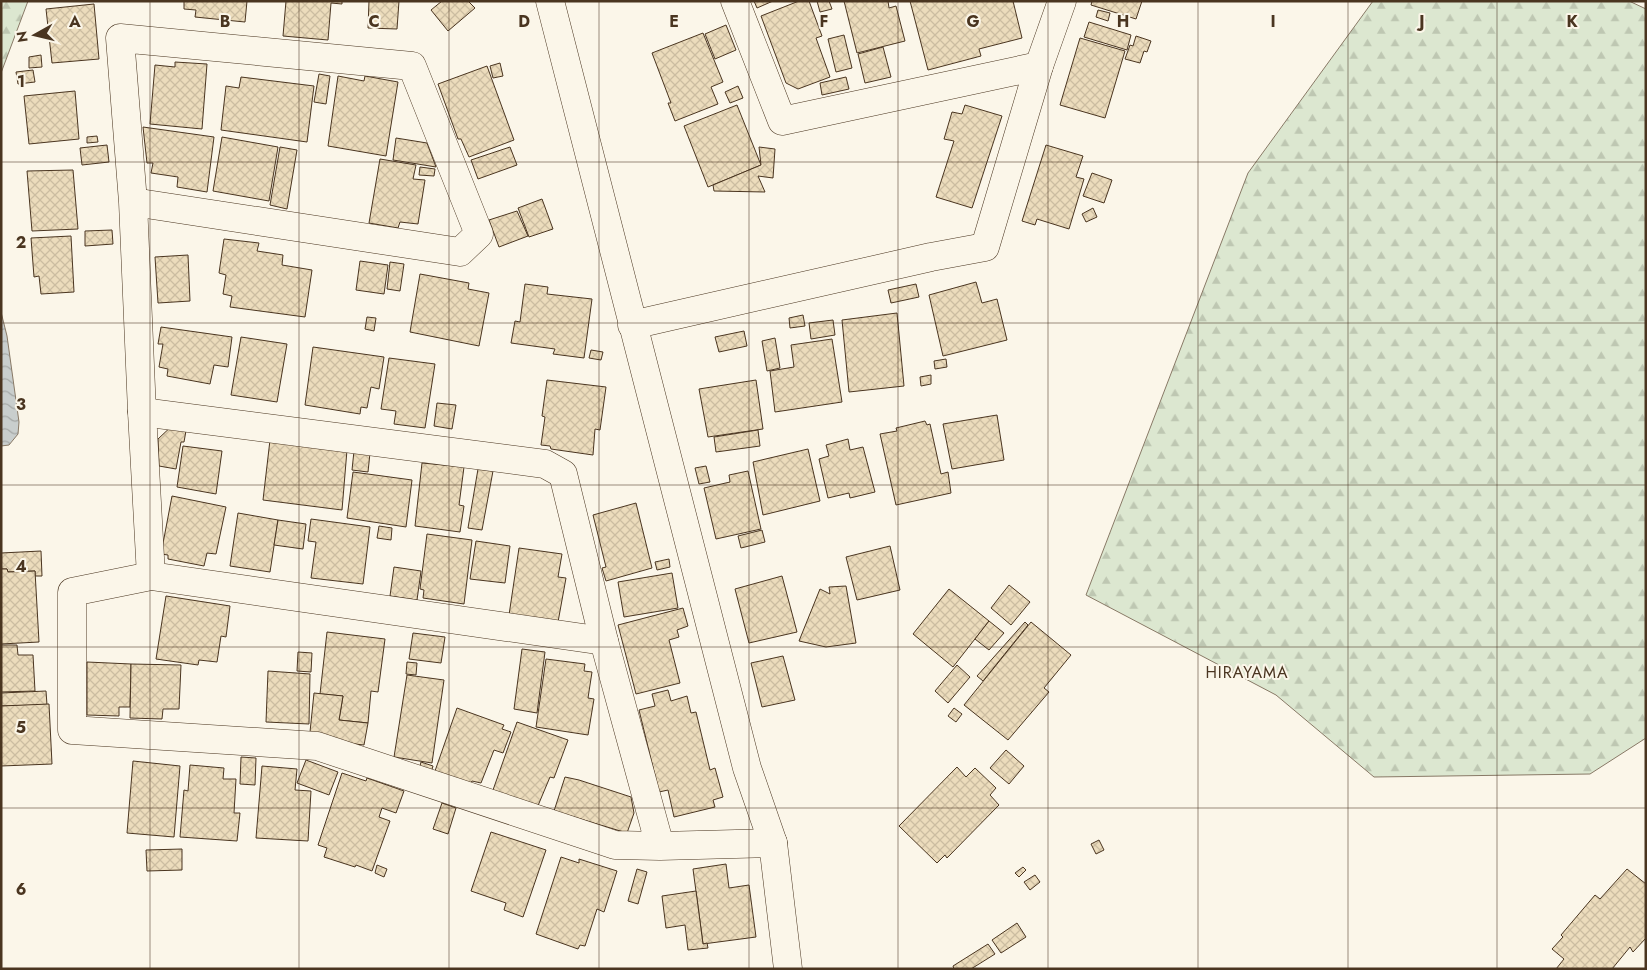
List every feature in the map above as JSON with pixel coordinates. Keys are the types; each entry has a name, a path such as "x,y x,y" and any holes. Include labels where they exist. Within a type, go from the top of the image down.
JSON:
{"street":[{"path":"550,1 632,325 748,768 774,843 788,969"},
{"path":"735,1 782,120 1039,66"},
{"path":"632,325 931,256 986,247 1039,66 1062,1"},
{"path":"133,202 460,252 479,234 412,66 120,38 133,202 150,576"},
{"path":"142,412 545,464 563,474 604,641 660,846"},
{"path":"604,641 150,576 72,592 72,730 317,746 615,845 660,846 774,843"}],"green space":[{"path":"1,1 28,1 1,73"},
{"path":"1373,1 1629,1 1646,9 1646,738 1590,774 1374,777 1276,695 1086,595 1248,173"}],"water":[{"path":"1,312 7,336 19,422 18,434 9,445 1,446"}],"building":[{"path":"184,1 247,1 245,22 195,17 196,10 184,9"},
{"path":"286,1 342,1 342,4 331,3 328,40 283,36"},
{"path":"369,1 399,1 397,29 368,28"},
{"path":"442,1 468,1 475,8 448,31 431,10"},
{"path":"754,1 773,1 757,8"},
{"path":"799,1 809,1 822,36 816,38 830,77 798,89 786,83 761,16"},
{"path":"817,1 829,1 832,9 820,12"},
{"path":"844,1 888,1 889,8 896,6 905,41 857,53"},
{"path":"910,1 1013,1 1022,38 979,49 981,56 928,70"},
{"path":"1092,1 1142,1 1136,19 1091,5"},
{"path":"94,4 99,59 52,63 46,9"},
{"path":"1098,10 1110,13 1108,21 1096,17"},
{"path":"1089,22 1131,35 1127,50 1084,37"},
{"path":"726,25 736,50 715,59 705,34"},
{"path":"703,33 723,82 711,87 718,104 675,121 668,103 671,103 652,53"},
{"path":"844,35 852,68 836,72 828,39"},
{"path":"1136,36 1151,41 1147,52 1144,51 1140,63 1125,59 1130,45 1133,46"},
{"path":"1080,38 1125,51 1105,118 1060,105"},
{"path":"883,47 891,77 865,83 858,54"},
{"path":"41,55 42,67 29,68 29,57"},
{"path":"175,62 207,64 202,129 150,124 155,65 175,67"},
{"path":"500,63 503,76 493,78 490,66"},
{"path":"487,66 514,140 469,157 461,139 458,139 438,84"},
{"path":"33,70 35,82 18,84 16,72"},
{"path":"319,74 330,76 326,104 314,102"},
{"path":"338,76 364,81 365,76 398,82 386,156 328,146"},
{"path":"241,77 314,86 307,142 221,130 226,86 239,88"},
{"path":"846,77 849,89 822,95 820,83"},
{"path":"738,86 743,98 730,103 725,92"},
{"path":"75,91 79,139 29,144 24,96"},
{"path":"737,105 761,165 708,187 684,126"},
{"path":"965,105 1002,116 972,208 936,197 954,141 944,139 952,112 962,114"},
{"path":"143,127 214,137 207,192 177,187 178,177 151,173 153,163 147,163"},
{"path":"97,136 98,142 87,143 87,137"},
{"path":"222,137 278,147 269,201 213,191"},
{"path":"396,138 427,143 436,167 393,160"},
{"path":"107,145 109,162 82,165 80,148"},
{"path":"1046,145 1083,156 1076,177 1084,179 1069,229 1037,219 1035,225 1022,221"},
{"path":"280,147 297,150 287,209 270,205"},
{"path":"510,147 517,165 478,179 471,160"},
{"path":"759,147 775,149 773,178 758,176 765,192 714,191 713,185 761,165"},
{"path":"380,159 416,165 413,179 425,180 418,224 400,222 398,228 369,223"},
{"path":"420,167 435,169 434,176 419,175"},
{"path":"73,170 78,229 32,231 27,171"},
{"path":"1092,173 1112,180 1104,203 1083,196"},
{"path":"542,199 553,229 529,237 518,208"},
{"path":"1093,208 1097,217 1086,222 1082,214"},
{"path":"517,211 528,236 499,247 489,220"},
{"path":"112,230 113,244 85,246 85,231"},
{"path":"71,236 74,292 41,294 39,276 34,277 31,238"},
{"path":"224,239 259,243 257,251 283,255 282,265 312,270 305,317 230,307 232,296 223,294 226,275 219,273"},
{"path":"188,255 190,301 158,303 155,257"},
{"path":"360,261 388,265 384,294 356,290"},
{"path":"390,262 404,264 400,291 387,289"},
{"path":"420,274 469,283 468,289 489,293 479,346 410,332"},
{"path":"976,282 982,303 997,299 1007,340 943,356 929,295"},
{"path":"525,284 548,287 547,294 592,299 584,358 553,354 555,349 511,343 515,321 520,322"},
{"path":"916,284 919,297 891,303 888,290"},
{"path":"897,313 904,386 849,392 842,320"},
{"path":"803,315 805,326 790,328 789,318"},
{"path":"367,317 376,318 374,331 365,329"},
{"path":"833,320 835,335 811,339 809,323"},
{"path":"161,327 232,337 228,367 214,365 210,384 167,376 168,369 159,367 163,344 158,344"},
{"path":"744,331 747,346 719,352 715,337"},
{"path":"241,337 287,344 277,402 231,395"},
{"path":"775,338 780,368 767,371 762,341"},
{"path":"832,339 842,402 775,412 770,371 794,367 791,345"},
{"path":"313,347 384,357 379,389 371,387 367,408 361,407 360,414 305,405"},
{"path":"591,350 603,352 601,360 589,358"},
{"path":"389,358 435,364 425,428 394,424 396,411 381,409"},
{"path":"946,359 947,367 935,369 934,361"},
{"path":"931,375 931,384 921,386 920,377"},
{"path":"547,380 606,387 600,430 595,429 593,455 551,449 550,446 541,445 545,417 542,416"},
{"path":"756,380 763,429 708,437 699,389"},
{"path":"437,403 456,405 452,429 434,426"},
{"path":"997,415 1004,460 952,469 943,424"},
{"path":"925,421 927,425 930,424 941,474 948,472 951,493 896,505 880,434 897,431 896,428"},
{"path":"175,423 187,425 184,442 181,442 176,469 159,466 158,439"},
{"path":"758,430 760,446 716,452 714,437"},
{"path":"848,439 850,450 863,447 875,492 850,498 849,493 828,498 819,459 829,456 826,445"},
{"path":"270,440 347,450 342,510 263,500"},
{"path":"183,446 222,451 216,494 177,487"},
{"path":"808,449 820,501 763,515 753,462"},
{"path":"354,451 370,453 368,472 352,470"},
{"path":"422,463 464,467 459,505 464,506 460,532 415,526"},
{"path":"706,466 710,482 699,484 695,468"},
{"path":"478,469 493,471 482,530 468,528"},
{"path":"748,471 761,529 716,539 704,488 730,482 729,475"},
{"path":"353,472 412,480 406,527 347,518"},
{"path":"172,496 226,507 216,554 207,553 204,566 168,559 168,555 161,554"},
{"path":"636,503 652,568 606,581 602,568 606,567 593,515"},
{"path":"238,513 278,520 270,572 230,566"},
{"path":"311,519 370,527 363,584 311,578 316,542 308,541"},
{"path":"278,520 306,524 303,549 274,545"},
{"path":"379,526 392,528 391,540 377,538"},
{"path":"762,530 765,542 741,548 738,536"},
{"path":"427,534 472,540 464,604 423,598 424,590 420,589"},
{"path":"476,541 510,546 505,583 470,579"},
{"path":"890,546 900,590 857,600 846,557"},
{"path":"519,548 562,554 558,577 566,578 558,622 509,615"},
{"path":"41,551 42,576 35,576 35,571 8,572 7,569 1,569 1,553"},
{"path":"669,559 670,567 657,570 655,562"},
{"path":"394,567 421,571 417,600 390,596"},
{"path":"1,569 7,569 8,572 35,571 39,642 1,644"},
{"path":"672,573 678,608 624,617 618,582"},
{"path":"782,576 797,632 749,643 735,589"},
{"path":"1009,585 1030,602 1011,625 991,608"},
{"path":"846,586 856,643 826,647 799,641 820,589 830,594 829,587"},
{"path":"949,589 989,621 953,667 913,634"},
{"path":"166,596 230,606 226,637 221,636 217,662 199,660 198,665 156,659"},
{"path":"683,608 688,626 677,630 679,637 669,640 680,683 636,694 618,625"},
{"path":"989,621 1004,633 989,650 975,639"},
{"path":"1025,622 1028,625 983,681 977,676"},
{"path":"1031,622 1071,655 1044,688 1049,692 1008,740 964,705"},
{"path":"327,632 385,639 378,692 371,691 368,723 339,720 343,696 320,694"},
{"path":"413,633 445,637 441,663 409,659"},
{"path":"1,645 17,645 18,655 33,655 35,691 1,692"},
{"path":"522,649 545,652 537,713 514,709"},
{"path":"298,652 312,653 311,672 297,671"},
{"path":"783,656 795,700 762,707 751,663"},
{"path":"546,659 585,664 584,671 592,672 588,698 594,699 588,735 536,727"},
{"path":"87,662 131,664 130,707 119,707 119,716 87,715"},
{"path":"407,662 417,663 416,675 406,674"},
{"path":"131,664 181,665 179,709 163,709 162,719 130,718"},
{"path":"957,665 970,677 948,703 935,691"},
{"path":"268,671 310,674 309,724 266,722"},
{"path":"407,675 444,680 432,763 394,757"},
{"path":"668,690 671,701 687,696 691,713 696,712 710,770 715,768 723,797 713,800 715,807 674,817 668,790 659,792 639,710 655,706 652,694"},
{"path":"46,691 47,705 1,706 1,693"},
{"path":"314,693 343,696 339,720 368,723 364,745 337,742 310,732"},
{"path":"49,704 52,764 1,766 1,706"},
{"path":"457,708 504,725 502,729 511,732 503,753 494,750 481,783 472,781 470,784 435,771"},
{"path":"954,708 962,714 956,722 948,716"},
{"path":"517,722 568,740 554,778 550,777 537,808 493,790"},
{"path":"1006,750 1024,766 1009,784 990,768"},
{"path":"241,757 256,758 255,785 240,784"},
{"path":"306,760 338,772 329,795 297,783"},
{"path":"133,761 180,766 174,837 127,833"},
{"path":"421,762 433,766 431,773 419,770"},
{"path":"190,765 224,768 223,779 236,779 234,813 240,813 237,841 180,837 184,790 188,791"},
{"path":"262,766 297,769 295,790 311,791 308,841 256,838"},
{"path":"957,767 966,777 975,768 996,788 990,795 999,805 947,858 945,855 937,863 899,826"},
{"path":"342,773 366,781 367,778 404,791 396,813 382,808 379,817 390,821 372,871 324,857 327,848 318,845"},
{"path":"565,777 631,797 634,813 627,833 554,811"},
{"path":"442,803 456,808 448,834 433,829"},
{"path":"491,832 546,850 523,917 504,910 506,903 471,891"},
{"path":"1099,840 1104,850 1096,854 1091,844"},
{"path":"182,849 182,870 147,871 146,850"},
{"path":"561,857 579,863 579,859 617,871 604,912 597,909 585,946 580,945 578,949 536,934"},
{"path":"726,864 729,888 749,885 756,937 703,944 693,869"},
{"path":"377,865 387,869 384,877 375,873"},
{"path":"1023,867 1026,870 1019,877 1015,873"},
{"path":"637,869 647,872 638,904 628,901"},
{"path":"1627,869 1646,884 1646,938 1633,952 1630,947 1612,969 1556,969 1564,959 1552,949 1563,937 1561,935 1595,895 1600,899"},
{"path":"1035,875 1040,882 1030,890 1024,882"},
{"path":"696,891 703,944 707,943 708,948 688,950 685,925 666,928 662,896"},
{"path":"1017,923 1026,937 1001,953 992,940"},
{"path":"988,944 995,954 971,969 954,969 953,966"}],"district":[{"name":"HIRAYAMA","path":"1247,672"}]}
